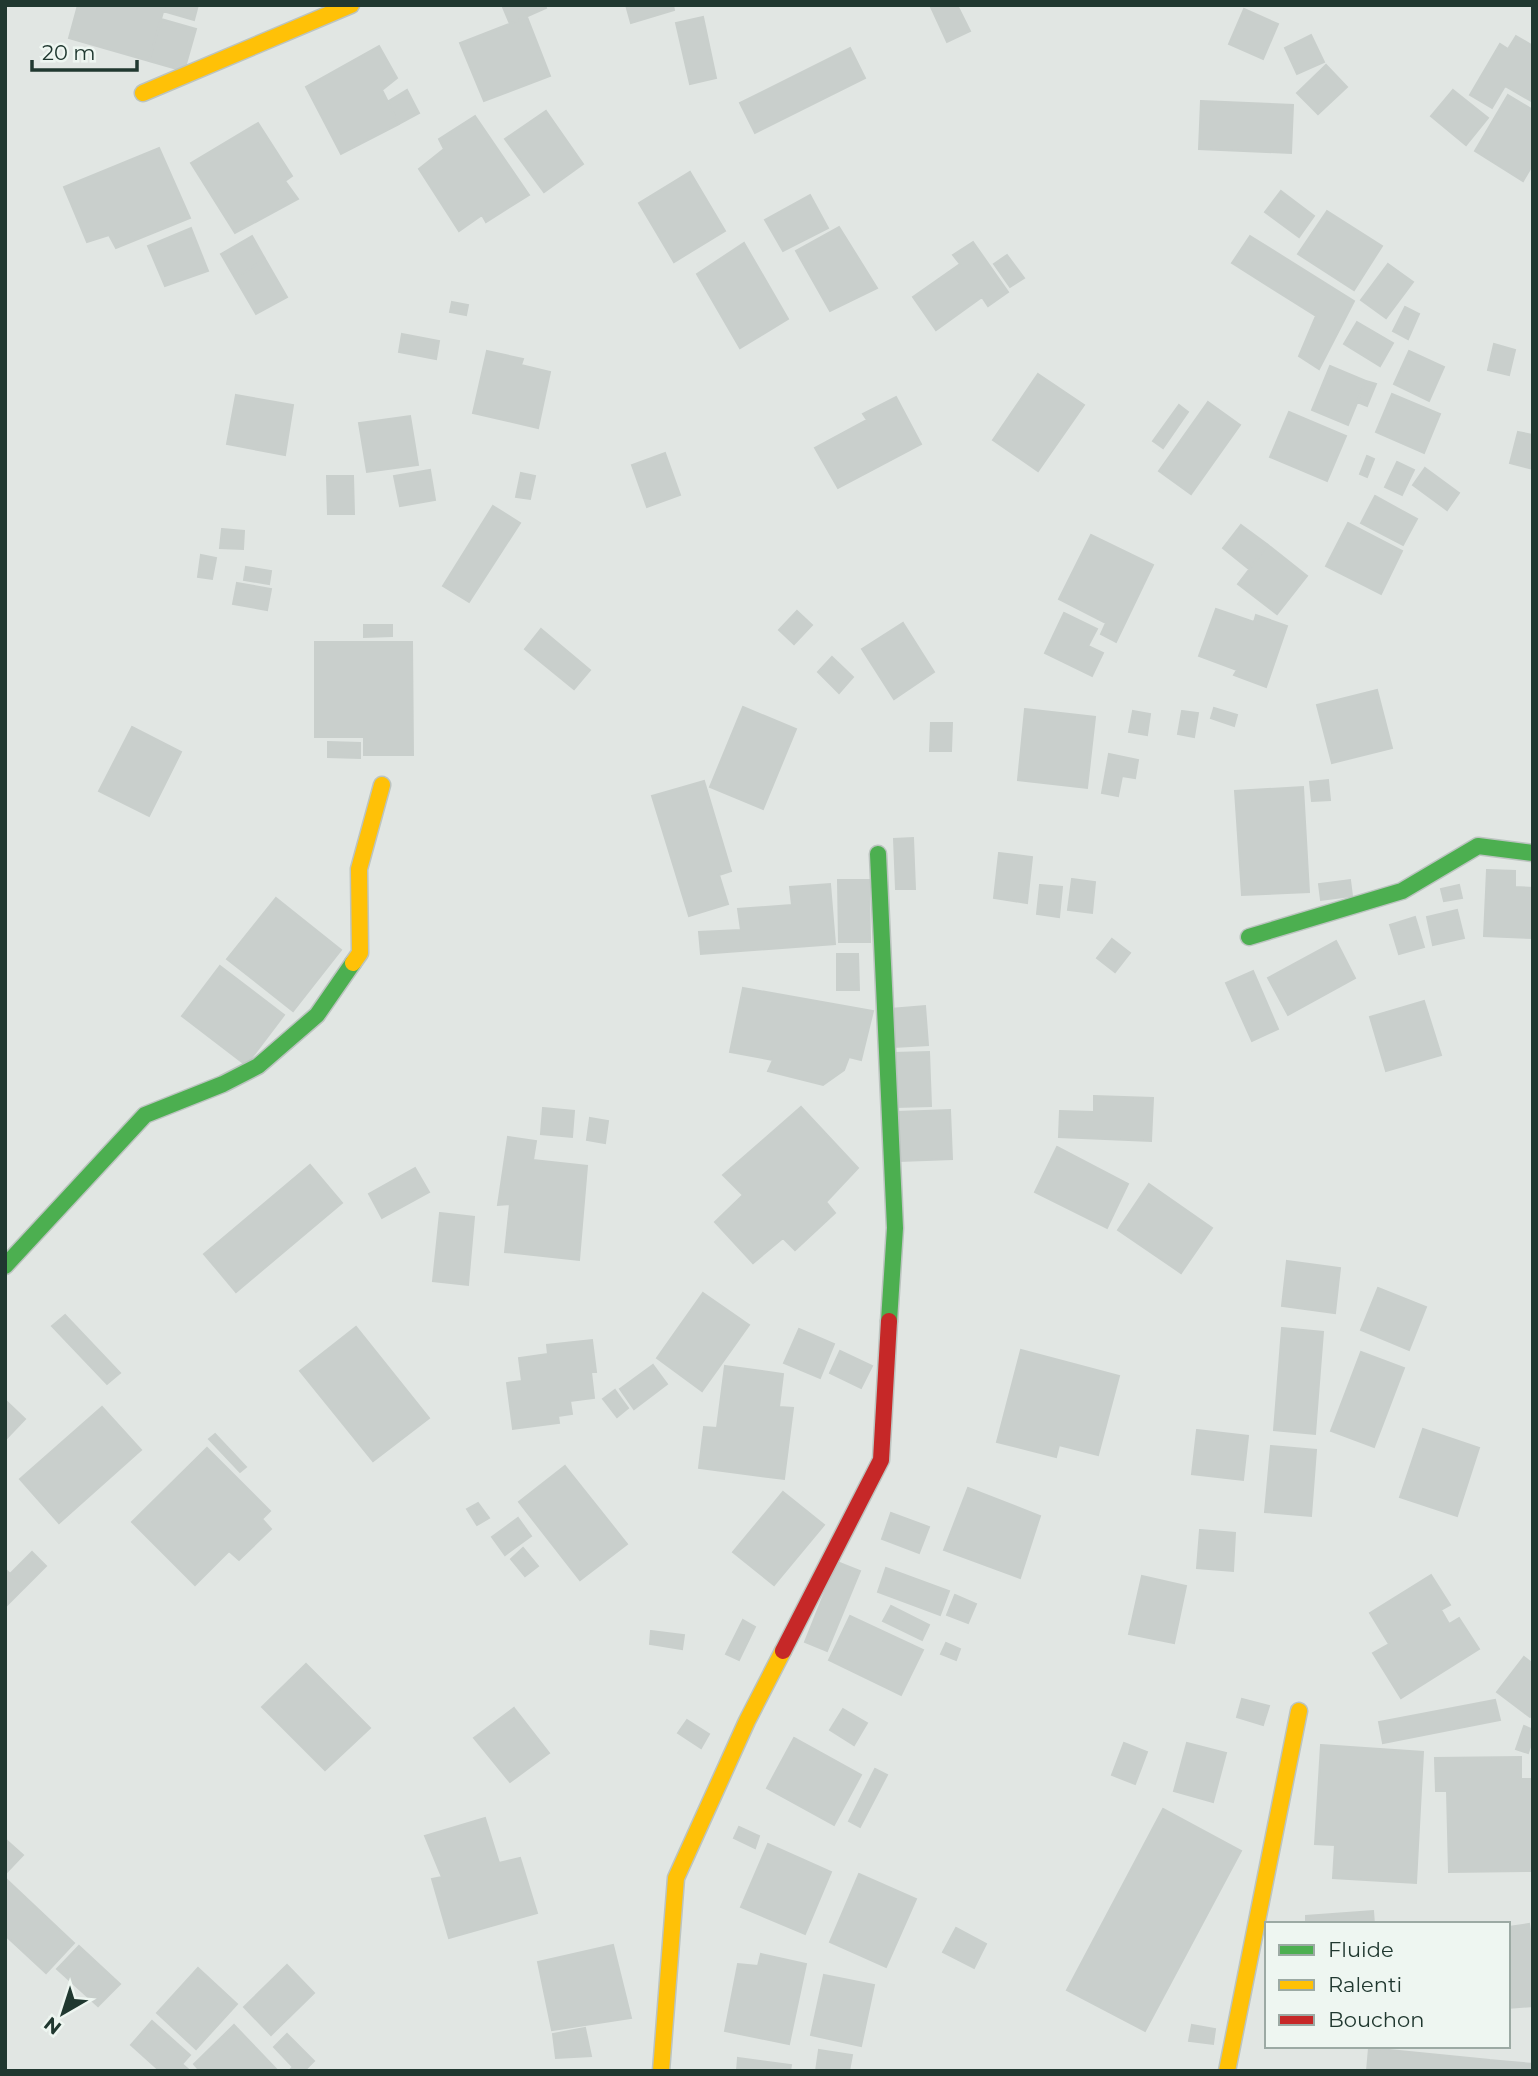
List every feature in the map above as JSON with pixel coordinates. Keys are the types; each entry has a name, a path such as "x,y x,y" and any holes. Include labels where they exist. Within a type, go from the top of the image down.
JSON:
{"street":[{"path":"144,93 351,5"},
{"path":"5,1266 145,1115 223,1084 258,1066 317,1015 360,953 359,869 382,785"},
{"path":"1249,937 1402,891 1478,846 1533,853"},
{"path":"662,2071 676,1878 747,1721 881,1460 895,1228 878,854"},
{"path":"1227,2071 1299,1710"}],"building":[{"path":"78,5 165,5 149,61 69,38"},
{"path":"165,5 198,5 194,20 163,11"},
{"path":"502,5 545,5 546,8 510,24"},
{"path":"626,5 673,5 674,10 631,23"},
{"path":"930,5 957,5 970,31 947,42"},
{"path":"1244,9 1278,24 1263,59 1229,44"},
{"path":"527,17 550,76 484,101 460,43"},
{"path":"703,17 716,78 690,84 676,23"},
{"path":"161,19 196,29 184,71 149,61"},
{"path":"1311,35 1324,62 1297,74 1285,48"},
{"path":"1516,36 1533,46 1533,102 1505,86 1492,108 1470,95 1500,44 1508,49"},
{"path":"379,46 397,78 382,90 399,124 341,154 306,87"},
{"path":"850,48 865,78 755,133 740,103"},
{"path":"1326,65 1347,87 1318,114 1297,93"},
{"path":"407,90 419,113 399,124 387,102"},
{"path":"1453,90 1488,118 1466,145 1431,116"},
{"path":"1508,95 1533,110 1533,164 1523,181 1475,151"},
{"path":"1201,101 1293,105 1291,153 1199,149"},
{"path":"546,111 583,164 544,192 505,139"},
{"path":"475,116 529,195 486,222 482,215 459,231 419,169 444,149 439,139"},
{"path":"258,123 292,176 285,181 298,199 235,233 191,163"},
{"path":"159,148 190,218 116,248 109,235 87,242 64,187"},
{"path":"690,172 725,231 674,262 639,203"},
{"path":"1281,191 1314,216 1299,237 1265,212"},
{"path":"810,195 828,228 783,251 765,220"},
{"path":"1327,211 1382,246 1354,290 1298,254"},
{"path":"839,227 877,288 830,311 796,251"},
{"path":"191,228 208,271 165,286 148,246"},
{"path":"252,236 265,259 235,278 221,254"},
{"path":"1250,236 1354,301 1319,369 1299,356 1316,316 1232,263"},
{"path":"973,242 1008,292 988,306 982,297 936,330 913,297 960,264 953,255"},
{"path":"744,243 788,319 740,348 697,274"},
{"path":"1007,255 1024,278 1010,287 994,264"},
{"path":"265,259 287,297 256,314 235,278"},
{"path":"1388,264 1413,282 1386,318 1361,300"},
{"path":"452,302 468,305 466,315 450,312"},
{"path":"1405,307 1419,314 1408,339 1393,331"},
{"path":"1357,322 1393,343 1380,366 1344,344"},
{"path":"402,334 439,341 436,359 399,352"},
{"path":"1494,344 1515,350 1509,375 1488,370"},
{"path":"487,351 523,359 521,365 550,372 538,428 473,413"},
{"path":"1409,351 1444,367 1429,401 1394,384"},
{"path":"1330,366 1366,381 1348,425 1312,410"},
{"path":"1038,374 1084,405 1038,471 993,440"},
{"path":"1366,381 1376,384 1367,406 1357,402"},
{"path":"1392,394 1440,414 1424,453 1376,432"},
{"path":"236,395 293,405 285,455 227,444"},
{"path":"896,397 921,444 838,488 815,448 867,420 863,414"},
{"path":"1208,402 1240,425 1191,494 1159,471"},
{"path":"1179,405 1188,412 1163,448 1153,441"},
{"path":"1289,412 1346,436 1327,481 1270,457"},
{"path":"410,416 418,465 367,472 359,423"},
{"path":"1518,432 1533,435 1533,469 1510,463"},
{"path":"665,453 680,495 647,507 632,465"},
{"path":"1367,456 1374,459 1367,477 1360,474"},
{"path":"1397,462 1414,470 1402,495 1385,487"},
{"path":"1425,468 1459,493 1447,510 1413,485"},
{"path":"430,470 435,500 400,506 394,476"},
{"path":"521,473 535,476 530,499 516,497"},
{"path":"327,476 353,476 354,514 328,514"},
{"path":"1375,496 1417,519 1403,545 1361,523"},
{"path":"493,506 520,523 469,602 443,586"},
{"path":"1348,523 1402,551 1381,594 1326,566"},
{"path":"1241,525 1268,545 1249,569 1223,548"},
{"path":"222,529 244,531 243,549 220,548"},
{"path":"1091,535 1153,565 1116,642 1101,634 1106,623 1059,599"},
{"path":"1268,545 1307,576 1277,614 1238,584"},
{"path":"201,555 216,558 212,579 198,577"},
{"path":"246,567 271,571 269,584 244,580"},
{"path":"237,583 271,589 267,610 233,604"},
{"path":"1216,609 1254,622 1256,615 1287,626 1266,687 1234,675 1237,670 1199,656"},
{"path":"797,611 812,625 794,644 779,630"},
{"path":"1064,613 1097,629 1088,646 1103,653 1092,676 1045,653"},
{"path":"903,623 934,672 894,699 862,649"},
{"path":"364,625 392,625 392,636 364,637"},
{"path":"541,629 590,670 574,689 525,649"},
{"path":"315,642 412,642 413,755 364,755 364,737 315,737"},
{"path":"832,657 853,677 839,693 818,672"},
{"path":"1377,690 1392,748 1332,763 1317,705"},
{"path":"743,707 796,729 763,809 710,787"},
{"path":"1214,708 1237,715 1234,726 1211,718"},
{"path":"1025,709 1095,717 1087,788 1018,780"},
{"path":"1133,711 1150,714 1147,735 1129,732"},
{"path":"1182,711 1198,713 1194,737 1178,734"},
{"path":"931,723 952,723 951,751 930,751"},
{"path":"132,727 181,752 149,816 99,791"},
{"path":"328,742 360,743 360,758 328,757"},
{"path":"1109,754 1138,760 1135,778 1122,776 1118,796 1102,793"},
{"path":"1328,780 1330,800 1312,801 1310,782"},
{"path":"704,781 731,871 719,875 728,904 689,916 652,796"},
{"path":"1303,787 1309,892 1242,895 1235,791"},
{"path":"913,838 915,889 896,889 894,839"},
{"path":"999,853 1032,857 1027,903 994,898"},
{"path":"1487,870 1515,871 1515,887 1533,888 1533,938 1484,936"},
{"path":"1072,879 1095,882 1092,913 1068,910"},
{"path":"838,880 869,880 870,942 839,942"},
{"path":"1350,880 1352,896 1321,900 1319,884"},
{"path":"830,884 835,944 701,954 699,932 741,930 738,909 792,905 790,887"},
{"path":"1040,885 1062,887 1059,917 1037,914"},
{"path":"1459,885 1462,898 1444,901 1441,889"},
{"path":"276,898 341,950 293,1011 227,959"},
{"path":"1457,910 1464,938 1433,945 1427,917"},
{"path":"1415,917 1424,947 1399,954 1390,925"},
{"path":"1112,939 1130,953 1115,972 1097,958"},
{"path":"1336,941 1355,978 1288,1015 1268,978"},
{"path":"837,954 858,954 859,990 837,990"},
{"path":"220,966 284,1015 246,1065 182,1016"},
{"path":"1253,971 1278,1029 1252,1041 1226,983"},
{"path":"743,988 873,1011 861,1060 849,1057 844,1070 823,1085 768,1071 773,1060 730,1052"},
{"path":"1424,1001 1441,1055 1386,1071 1370,1017"},
{"path":"925,1006 928,1045 894,1047 891,1009"},
{"path":"929,1052 931,1106 896,1107 894,1053"},
{"path":"1094,1096 1153,1098 1151,1141 1059,1137 1060,1111 1094,1112"},
{"path":"801,1107 858,1168 826,1202 835,1213 795,1250 783,1238 753,1263 715,1222 743,1195 723,1175"},
{"path":"543,1108 574,1111 572,1137 541,1134"},
{"path":"950,1110 952,1159 900,1161 898,1112"},
{"path":"590,1118 608,1121 605,1143 587,1140"},
{"path":"508,1137 536,1141 533,1160 587,1166 579,1260 505,1252 510,1204 498,1205"},
{"path":"1057,1147 1128,1184 1107,1228 1035,1192"},
{"path":"310,1165 342,1203 236,1292 204,1254"},
{"path":"415,1168 429,1192 382,1218 369,1194"},
{"path":"1149,1184 1212,1228 1181,1273 1118,1230"},
{"path":"440,1213 474,1217 468,1285 433,1281"},
{"path":"1287,1261 1340,1268 1335,1313 1282,1306"},
{"path":"1378,1288 1426,1307 1409,1350 1361,1330"},
{"path":"703,1293 749,1325 702,1391 657,1358"},
{"path":"65,1315 120,1373 107,1384 52,1326"},
{"path":"356,1327 429,1418 373,1461 300,1371"},
{"path":"1282,1328 1323,1332 1315,1434 1274,1430"},
{"path":"799,1329 834,1344 820,1378 784,1363"},
{"path":"592,1340 596,1372 591,1372 594,1398 570,1401 572,1414 558,1416 559,1423 513,1429 507,1383 522,1381 519,1358 548,1354 547,1345"},
{"path":"1021,1350 1119,1376 1098,1455 1059,1445 1056,1457 997,1442"},
{"path":"840,1351 872,1366 861,1388 830,1373"},
{"path":"1361,1352 1404,1368 1374,1447 1331,1431"},
{"path":"653,1365 667,1384 634,1409 620,1389"},
{"path":"725,1366 783,1374 779,1407 793,1408 784,1479 699,1468 704,1427 717,1428"},
{"path":"615,1390 628,1408 617,1417 603,1399"},
{"path":"5,1400 25,1419 5,1440"},
{"path":"102,1407 141,1450 59,1523 20,1479"},
{"path":"1423,1429 1479,1448 1457,1516 1400,1497"},
{"path":"1197,1430 1248,1436 1243,1480 1192,1474"},
{"path":"215,1434 246,1467 240,1472 209,1439"},
{"path":"1271,1446 1316,1450 1311,1516 1265,1512"},
{"path":"207,1448 270,1511 262,1519 271,1529 239,1560 229,1551 195,1585 132,1522"},
{"path":"565,1466 627,1544 580,1580 519,1502"},
{"path":"968,1488 1040,1516 1020,1578 944,1550"},
{"path":"783,1492 824,1525 774,1585 733,1552"},
{"path":"478,1503 489,1518 477,1525 467,1509"},
{"path":"891,1513 929,1527 919,1553 882,1539"},
{"path":"518,1518 531,1536 505,1555 492,1537"},
{"path":"1200,1530 1235,1533 1233,1571 1197,1568"},
{"path":"523,1548 538,1566 525,1576 511,1559"},
{"path":"32,1552 46,1566 24,1588 10,1574"},
{"path":"837,1562 860,1571 827,1651 805,1642"},
{"path":"886,1568 949,1591 940,1615 878,1592"},
{"path":"5,1569 24,1588 5,1607"},
{"path":"1431,1575 1450,1605 1441,1610 1449,1624 1459,1618 1479,1649 1401,1698 1373,1653 1389,1644 1370,1613"},
{"path":"1142,1576 1186,1586 1174,1643 1129,1634"},
{"path":"955,1595 976,1604 968,1623 947,1615"},
{"path":"891,1606 929,1625 922,1640 883,1621"},
{"path":"850,1616 923,1650 901,1695 829,1660"},
{"path":"743,1620 755,1627 739,1660 726,1654"},
{"path":"651,1631 684,1635 682,1649 650,1644"},
{"path":"946,1643 960,1649 956,1660 941,1654"},
{"path":"1524,1657 1533,1664 1533,1714 1530,1717 1497,1692"},
{"path":"306,1664 370,1728 325,1770 262,1707"},
{"path":"1242,1699 1269,1706 1263,1725 1237,1717"},
{"path":"1495,1700 1500,1720 1383,1743 1379,1722"},
{"path":"514,1708 549,1753 510,1782 474,1738"},
{"path":"843,1709 867,1723 854,1745 830,1730"},
{"path":"687,1720 709,1734 701,1748 678,1733"},
{"path":"1524,1726 1533,1730 1528,1753 1516,1749"},
{"path":"794,1738 861,1775 834,1825 767,1788"},
{"path":"1124,1743 1147,1752 1135,1784 1112,1775"},
{"path":"1187,1743 1226,1753 1213,1802 1174,1791"},
{"path":"1321,1745 1423,1752 1416,1883 1333,1878 1335,1845 1315,1844"},
{"path":"1521,1757 1521,1779 1533,1779 1533,1871 1449,1872 1447,1791 1436,1791 1435,1758"},
{"path":"875,1769 887,1775 860,1827 849,1821"},
{"path":"1163,1809 1241,1851 1145,2031 1067,1990"},
{"path":"485,1818 499,1863 520,1858 537,1913 449,1938 432,1879 442,1877 425,1836"},
{"path":"739,1827 759,1836 755,1848 734,1838"},
{"path":"5,1839 23,1855 5,1874"},
{"path":"768,1844 831,1872 805,1934 741,1907"},
{"path":"859,1874 916,1899 886,1967 830,1942"},
{"path":"5,1878 74,1943 46,1973 5,1935"},
{"path":"1373,1911 1374,1922 1306,1922 1306,1916"},
{"path":"1529,1924 1533,1953 1533,2006 1510,2008 1510,1927"},
{"path":"956,1928 986,1944 974,1968 943,1952"},
{"path":"613,1945 631,2018 552,2030 538,1962"},
{"path":"79,1946 120,1984 98,2006 57,1969"},
{"path":"761,1954 806,1964 789,2044 725,2031 738,1964 758,1966"},
{"path":"287,1965 314,1993 271,2035 244,2007"},
{"path":"198,1968 237,2004 196,2049 157,2013"},
{"path":"824,1975 874,1985 861,2046 811,2035"},
{"path":"152,2021 190,2055 182,2064 190,2071 160,2071 131,2045"},
{"path":"234,2025 278,2071 200,2071 194,2064"},
{"path":"1192,2025 1215,2029 1213,2044 1189,2041"},
{"path":"585,2028 591,2056 556,2058 553,2034"},
{"path":"287,2034 314,2061 304,2071 289,2071 293,2067 274,2047"},
{"path":"1369,2048 1489,2060 1489,2071 1367,2071"},
{"path":"819,2050 852,2055 849,2071 816,2071"},
{"path":"738,2058 791,2065 790,2071 737,2071"},
{"path":"1489,2060 1533,2064 1533,2071 1489,2071"}],"traffic: fast":[{"path":"1249,937 1402,891 1478,846 1533,853"},
{"path":"878,854 895,1228 889,1321"},
{"path":"5,1266 145,1115 223,1084 258,1066 317,1015 353,963"}],"traffic: slow":[{"path":"143,93 351,5"},
{"path":"353,963 360,953 359,869 382,785"},
{"path":"661,2071 676,1878 747,1721 783,1651"},
{"path":"1227,2071 1299,1711"}],"traffic: jam":[{"path":"783,1651 881,1460 889,1321"}]}
